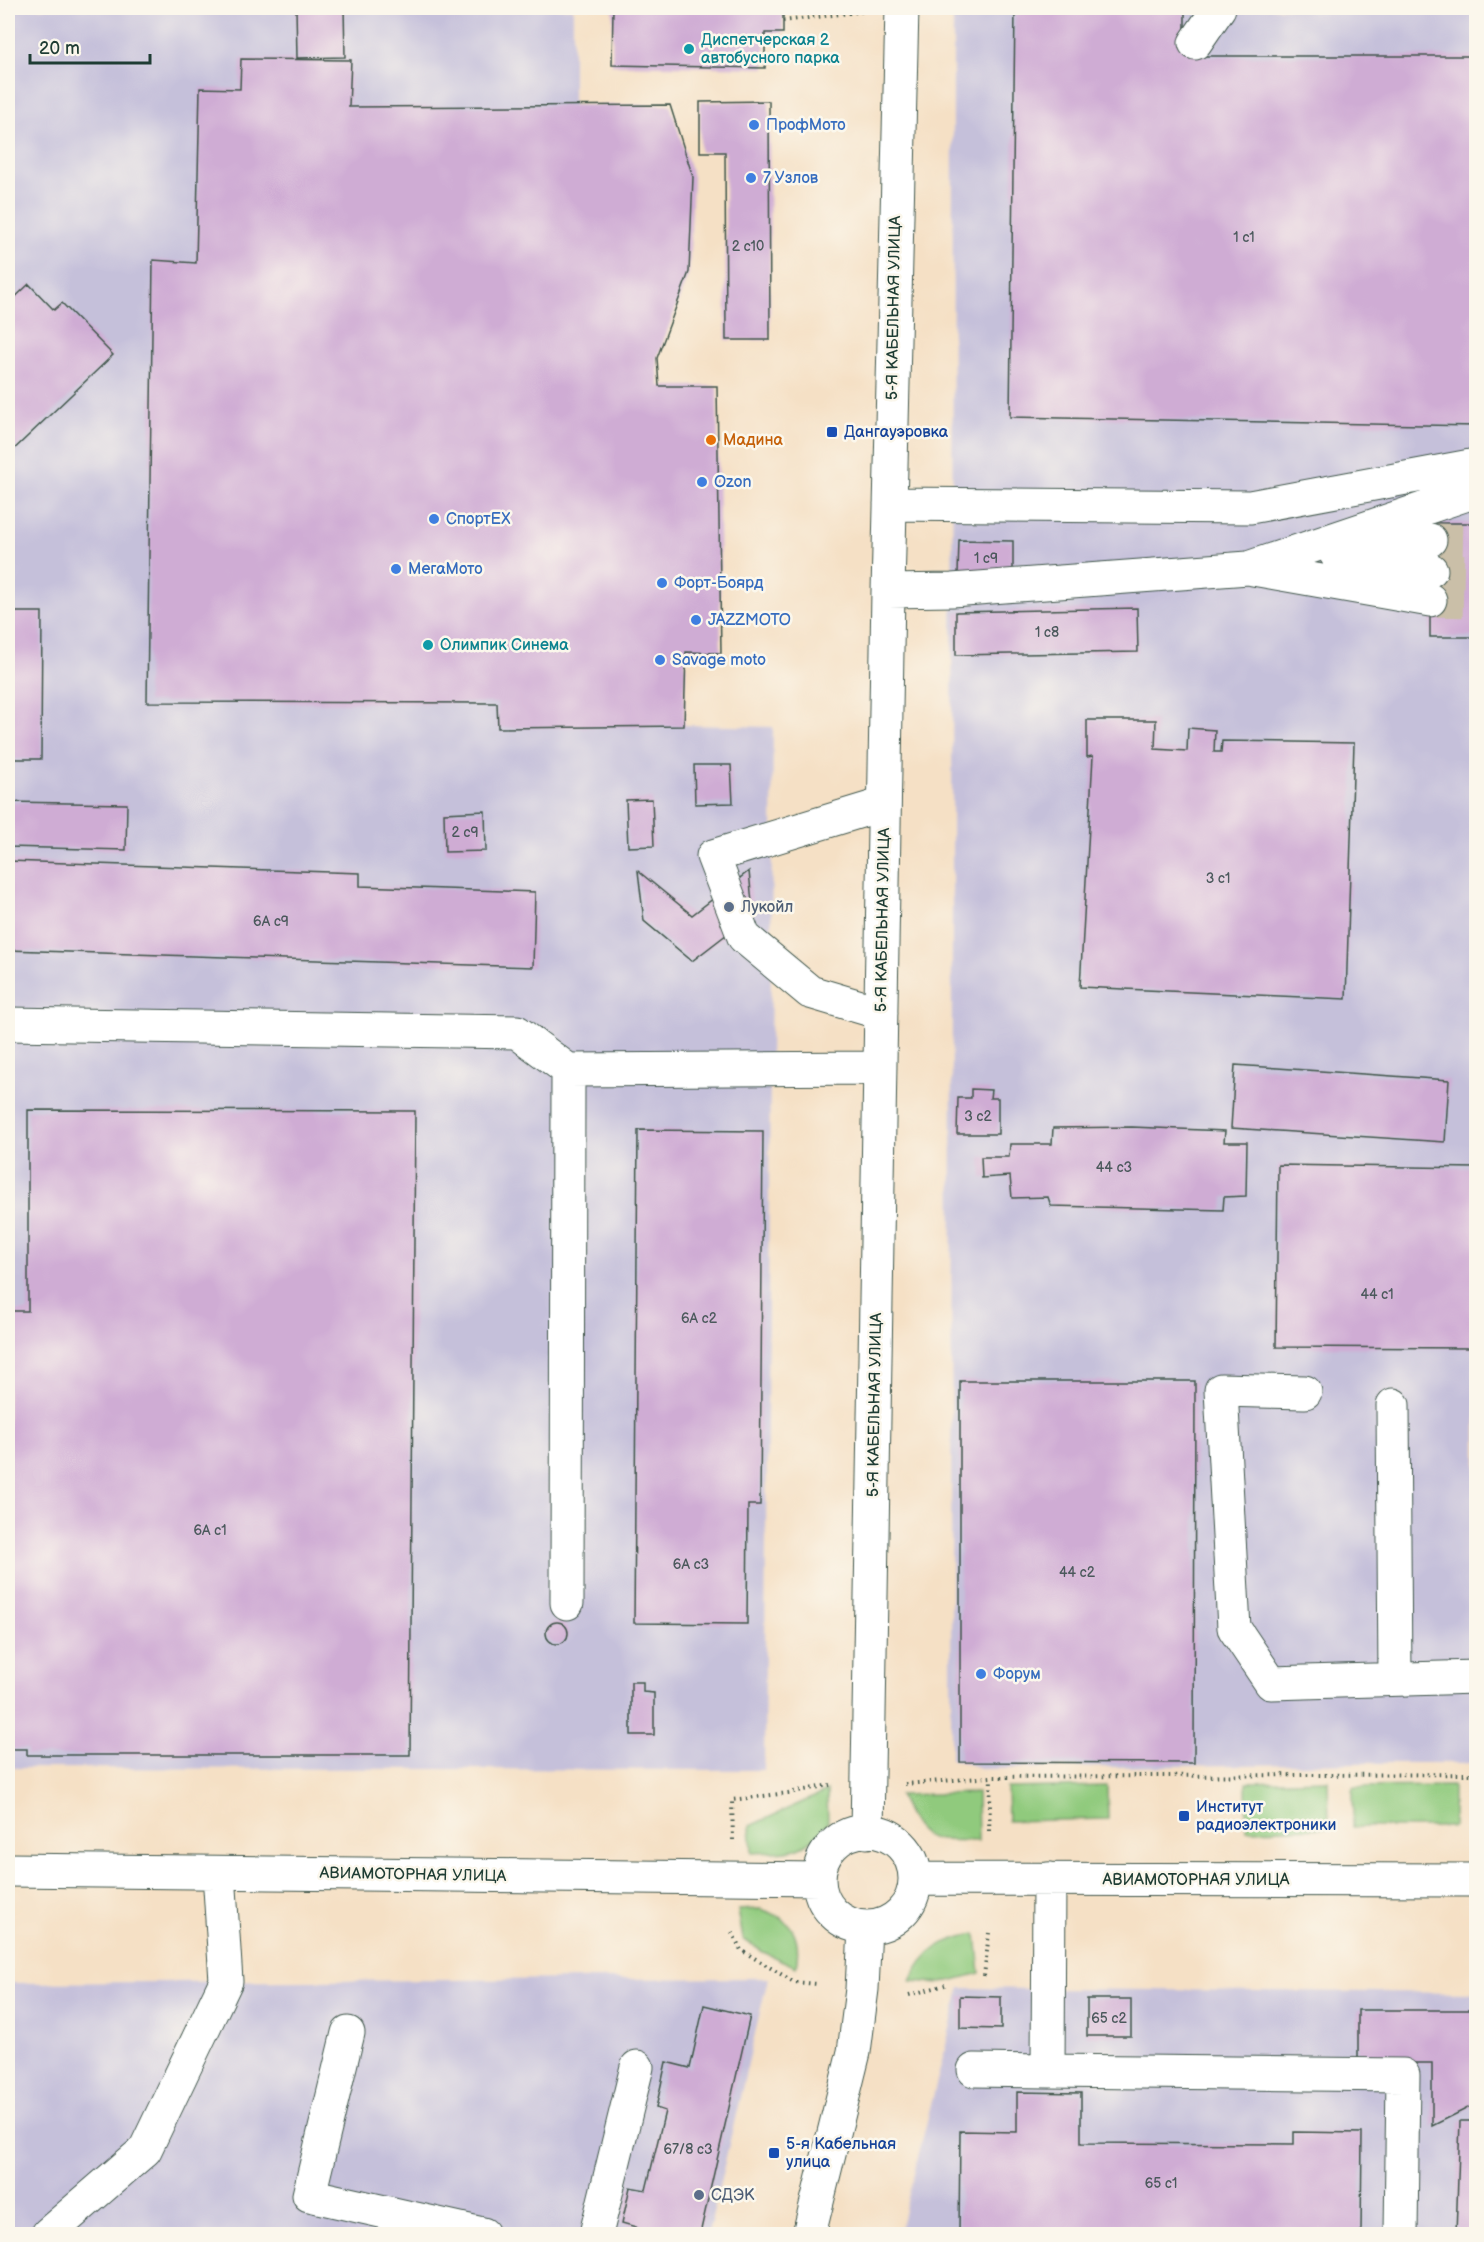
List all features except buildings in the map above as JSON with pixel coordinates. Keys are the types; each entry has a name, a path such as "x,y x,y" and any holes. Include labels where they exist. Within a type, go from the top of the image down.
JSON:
{"street":[{"path":"1196,43 1219,8"},
{"name":"5-Я КАБЕЛЬНАЯ УЛИЦА","path":"867,1832 890,504 887,9"},
{"path":"890,504 1250,507 1476,465"},
{"path":"1248,568 1476,491"},
{"path":"888,591 952,590 1248,568 1430,570 1248,568"},
{"path":"881,1013 810,992 744,938 713,856 884,804"},
{"path":"8,1024 517,1032 568,1070 880,1068"},
{"path":"567,1604 568,1070"},
{"path":"1305,1392 1221,1390 1234,1628 1270,1683 1476,1677"},
{"path":"1393,1405 1395,1678"},
{"path":"867,1832 882,1834 895,1840 909,1858 915,1879 913,1894 906,1908 895,1919 880,1926 865,1928 850,1924 838,1917 828,1906 819,1879 822,1864 829,1851 839,1840 852,1833 867,1832"},
{"name":"АВИАМОТОРНАЯ УЛИЦА","path":"8,1870 819,1879"},
{"path":"48,2235 145,2150 226,1981 219,1873"},
{"name":"АВИАМОТОРНАЯ УЛИЦА","path":"915,1879 1476,1880"},
{"path":"1048,2071 1049,1879"},
{"path":"809,2235 854,2052 862,1989 865,1928"},
{"path":"348,2033 309,2195 483,2235"},
{"path":"596,2235 637,2067"},
{"path":"974,2070 1403,2075 1401,2235"}],"path":[{"path":"783,21 887,9"},
{"path":"904,1784 991,1778 1476,1774"},
{"path":"989,1831 991,1778"},
{"path":"734,1840 732,1800 788,1793 830,1784"},
{"path":"732,1932 741,1950 794,1982 818,1984"},
{"path":"984,1976 989,1933"},
{"path":"909,1995 945,1986"}],"shaded area":[{"path":"8,8 573,8 573,105 670,105 693,177 689,272 657,358 659,386 721,653 686,653 684,725 773,727 764,1770 8,1768"},
{"path":"953,8 1476,8 1476,1763 984,1769 951,1759"},
{"path":"768,1978 708,2234 8,2234 8,1983"},
{"path":"960,1988 1476,1993 1476,2234 899,2234"}],"green space":[{"path":"1328,1780 1329,1828 1247,1830 1246,1782"},
{"path":"1107,1786 1108,1819 1008,1821 1007,1788"},
{"path":"1453,1786 1453,1827 1353,1827 1353,1787"},
{"path":"827,1791 828,1823 811,1841 786,1851 752,1853 750,1826"},
{"path":"977,1793 978,1841 936,1839 927,1836 914,1823 899,1795"},
{"path":"760,1909 780,1917 792,1929 797,1946 796,1967 763,1952 743,1939 738,1910"},
{"path":"976,1934 980,1973 942,1983 911,1981 922,1961 936,1948 954,1939"}],"tunnel":[{"path":"1430,540 1476,541"},
{"path":"1431,570 1476,571"},
{"path":"1430,600 1476,601"}],"place":[{"name":"Диспетчерская 2 автобусного парка","path":"689,49"},
{"name":"ПрофМото","path":"754,125"},
{"name":"7 Узлов","path":"751,178"},
{"name":"Дангауэровка","path":"832,432"},
{"name":"Мадина","path":"711,440"},
{"name":"Ozon","path":"702,482"},
{"name":"СпортEX","path":"434,519"},
{"name":"МегаМото","path":"396,569"},
{"name":"Форт-Боярд","path":"662,583"},
{"name":"JAZZMOTO","path":"696,620"},
{"name":"Олимпик Синема","path":"428,645"},
{"name":"Savage moto","path":"660,660"},
{"name":"Лукойл","path":"729,907"},
{"name":"Форум","path":"981,1674"},
{"name":"Институт радиоэлектроники","path":"1184,1816"},
{"name":"5-я Кабельная улица","path":"774,2153"},
{"name":"СДЭК","path":"699,2195"}]}
